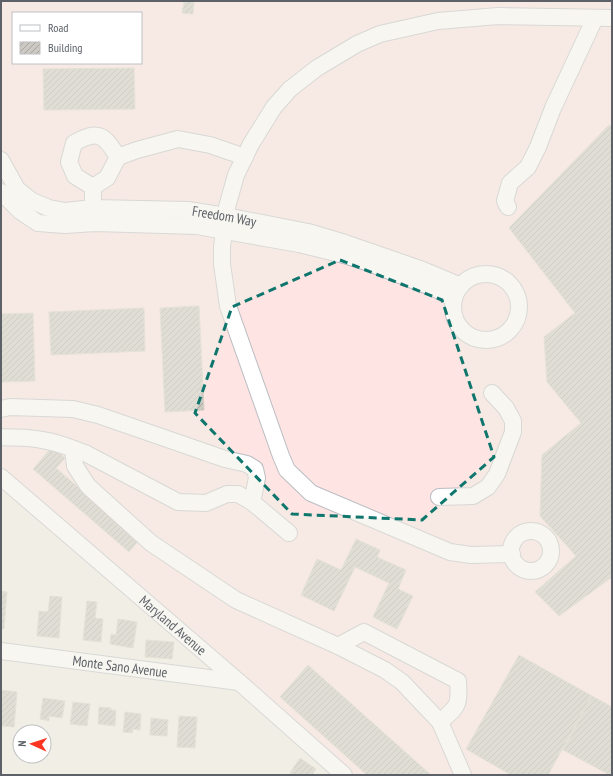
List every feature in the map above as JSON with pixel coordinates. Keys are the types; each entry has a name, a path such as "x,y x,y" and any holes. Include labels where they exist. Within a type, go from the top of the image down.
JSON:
{"street":[{"path":"512,554 471,555 450,552 311,493 287,470 228,306 222,264 225,223 236,175 274,107 290,89 317,68 357,44 380,34 438,22 498,16 612,18"},
{"path":"508,208 505,201 510,183 528,167 538,147 553,108 595,18"},
{"path":"93,187 75,176 69,162 74,143 88,136 98,135 108,142 118,157"},
{"path":"93,187 107,178 118,157 137,150 178,139 210,145 245,157"},
{"name":"Freedom Way","path":"1,160 18,189 32,201 49,208 93,216 197,226 225,223 344,255 436,289 457,292"},
{"path":"93,187 93,216"},
{"name":"Freedom Way","path":"1,192 20,211 38,223 65,225 93,216"},
{"path":"1,211 20,211"},
{"path":"438,497 473,496 488,487 497,474 513,432 513,421 506,408 492,393"},
{"path":"1,409 10,407 73,409 98,415 225,459 247,464 255,469 258,478 252,502"},
{"path":"1,437 41,440 60,444 85,453 178,502 206,503 227,494 238,494 252,502 289,533"},
{"path":"73,449 75,466 88,486 151,543 236,600 338,646 385,670 402,682 440,722 463,775"},
{"name":"Maryland Avenue","path":"1,477 239,682 344,775"},
{"path":"338,646 364,632 458,681 459,697 455,709 440,722"},
{"name":"Monte Sano Avenue","path":"1,651 239,682"}],"highlighted area":[{"path":"340,260 442,300 494,457 422,520 292,514 195,413 232,307"}],"shaded area":[{"path":"1,1 612,1 612,775 355,775 1,466"}],"building":[{"path":"184,1 194,1 193,14 182,13"},
{"path":"134,68 135,109 44,110 43,69"},
{"path":"609,125 612,127 612,577 559,616 535,592 576,556 540,516 542,455 581,423 547,382 544,337 575,313 509,228"},
{"path":"199,306 204,410 165,412 160,308"},
{"path":"144,308 145,351 51,355 49,312"},
{"path":"33,313 35,381 1,382 1,314"},
{"path":"52,447 65,458 56,468 139,540 129,552 33,469"},
{"path":"356,539 380,550 377,557 406,570 398,589 413,596 397,629 373,617 389,583 355,567 334,611 301,595 317,559 341,570"},
{"path":"1,591 7,592 4,629 1,629"},
{"path":"50,596 62,597 59,638 37,636 39,611 48,612"},
{"path":"87,601 97,602 95,618 103,619 101,642 83,640"},
{"path":"118,619 137,622 133,648 110,644 111,634 116,635"},
{"path":"146,640 174,642 172,659 145,657"},
{"path":"519,655 592,696 548,775 511,775 466,749"},
{"path":"308,665 431,775 367,775 280,697"},
{"path":"2,690 17,692 14,724 12,724 12,727 1,726"},
{"path":"592,696 612,707 612,775 563,750"},
{"path":"43,698 65,701 62,718 49,716 49,721 40,719"},
{"path":"73,702 90,704 87,726 70,724"},
{"path":"99,707 116,710 115,726 98,724"},
{"path":"125,712 141,714 140,730 133,729 132,733 123,732"},
{"path":"179,716 197,717 195,748 177,747"},
{"path":"151,718 168,720 167,736 150,735"},
{"path":"300,758 316,769 312,775 294,775 290,773"}]}
